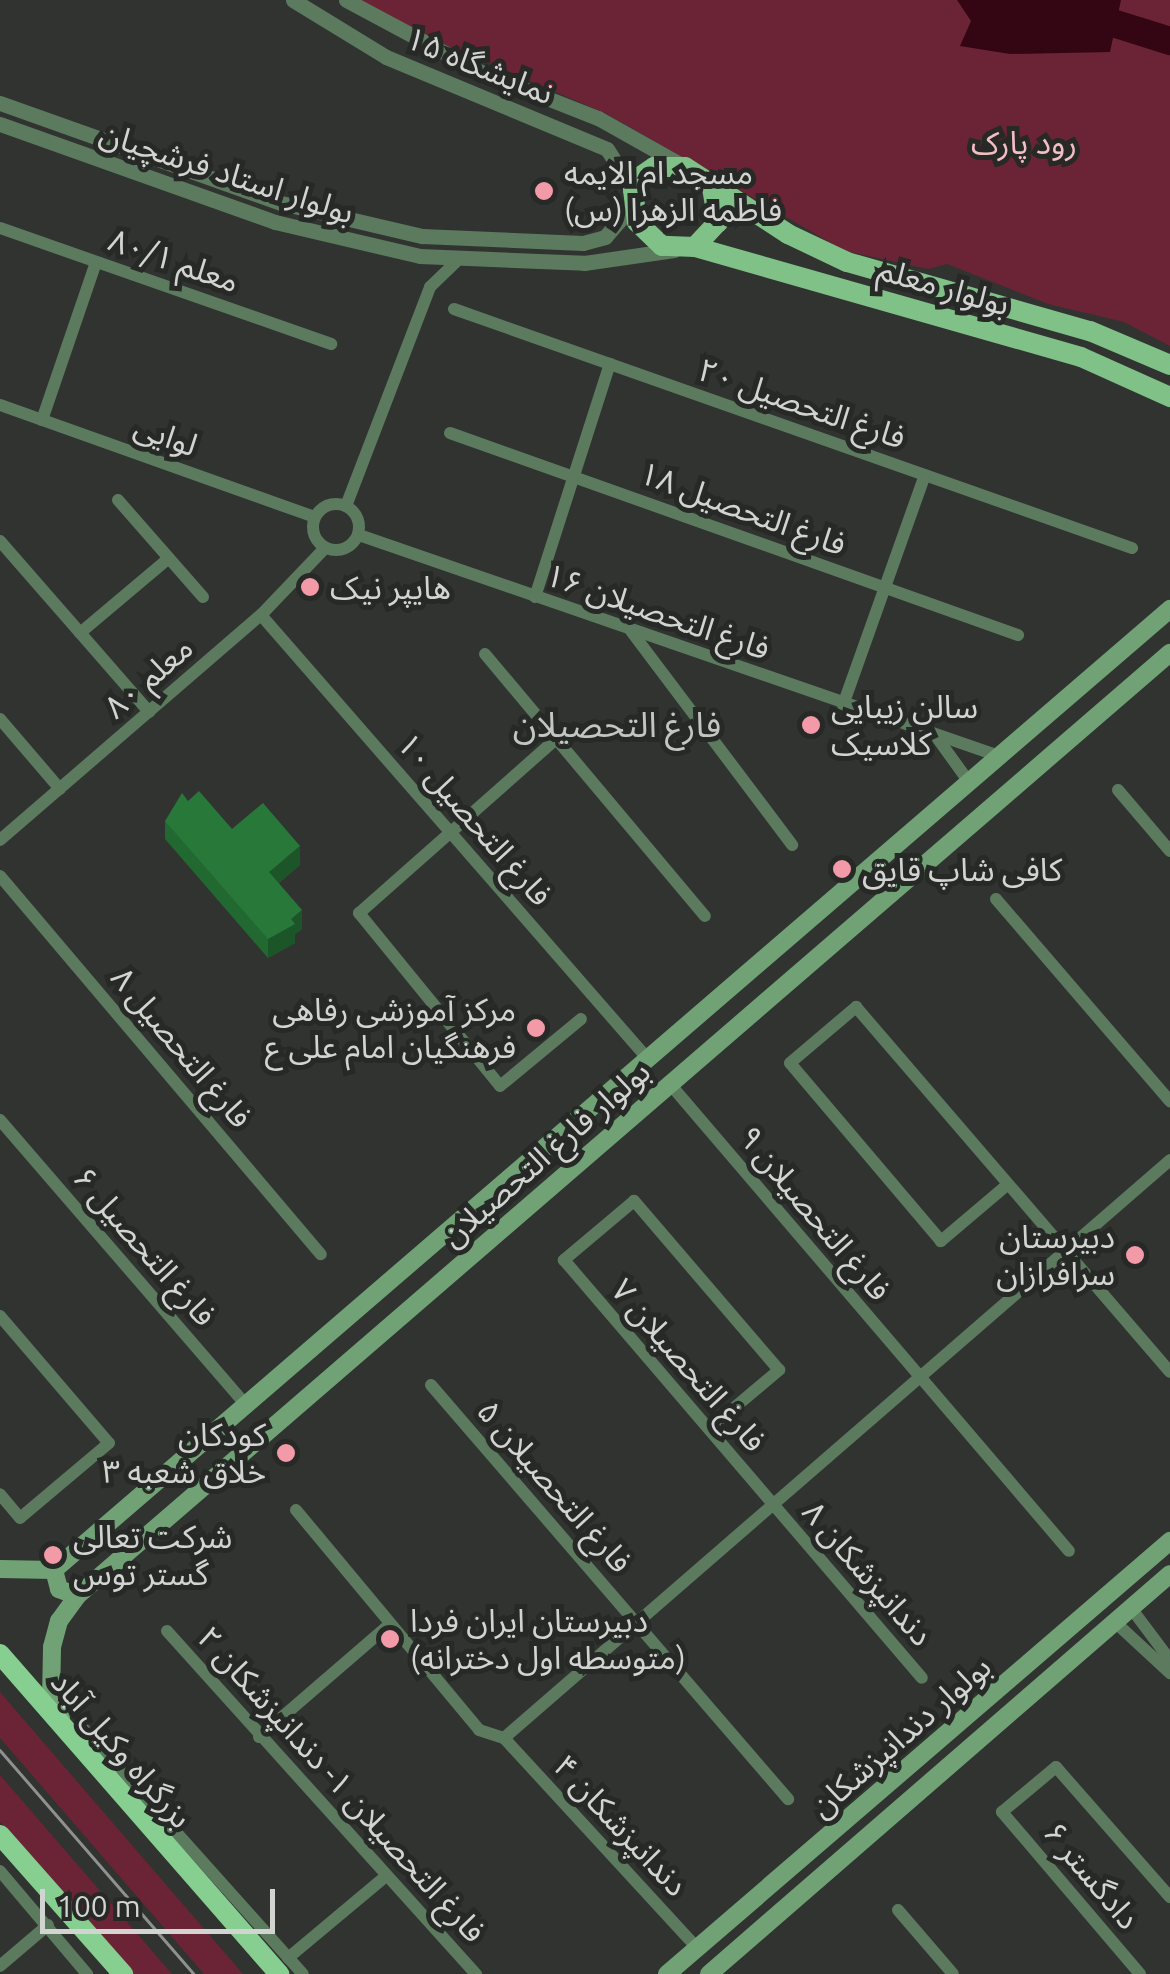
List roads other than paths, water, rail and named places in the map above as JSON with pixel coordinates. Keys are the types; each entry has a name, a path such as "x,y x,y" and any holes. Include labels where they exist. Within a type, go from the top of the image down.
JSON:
{"highway":[{"name":"بزرگراه وکیل آباد","path":"0,1654 78,1733 131,1805 284,1966"},
{"path":"0,1834 123,1974"}],"main road":[{"path":"654,167 685,167 712,188 718,222 687,248 662,246 637,222 632,198 654,167"},
{"name":"بولوار معلم","path":"712,188 847,262 1090,331 1170,365"},
{"name":"بولوار معلم","path":"687,248 1081,358 1170,397"},
{"name":"بولوار فارغ التحصیلان","path":"54,1570 248,1408 647,1058 1170,610"},
{"name":"بولوار فارغ التحصیلان","path":"78,1733 51,1700 52,1647 58,1621 78,1596 1170,654"},
{"path":"647,1058 670,1084"},
{"name":"بولوار دندانپزشکان","path":"667,1974 1170,1541"},
{"path":"0,1569 54,1570 59,1589 78,1596"},
{"name":"بولوار دندانپزشکان","path":"709,1974 1170,1574"},
{"path":"1102,1599 1131,1608"},
{"path":"1102,1599 1116,1623"}],"street":[{"name":"نمایشگاه ۱۵","path":"293,0 386,57 607,149 632,198"},
{"name":"نمایشگاه ۱۵","path":"346,0 481,72 598,118 685,167"},
{"name":"بولوار استاد فرشچیان","path":"0,103 281,203 422,236 583,243 605,237 632,198"},
{"name":"بولوار استاد فرشچیان","path":"0,124 275,222 420,256 584,262 687,248"},
{"name":"معلم ۸۰/۱","path":"0,228 330,344"},
{"path":"420,256 430,287"},
{"path":"346,506 360,518 359,536 325,548 311,535 314,518 346,506 430,287 459,259"},
{"path":"42,420 96,262"},
{"name":"فارغ التحصیل ۲۰","path":"454,310 1132,548"},
{"path":"535,597 610,364"},
{"name":"لوایی","path":"0,405 314,518"},
{"name":"فارغ التحصیل ۱۸","path":"450,432 1018,635"},
{"path":"843,705 925,475"},
{"path":"118,500 203,597"},
{"name":"فارغ التحصیلان ۱۶","path":"359,536 999,756"},
{"path":"0,541 148,712"},
{"name":"معلم ۸۰","path":"0,840 262,616 325,548"},
{"path":"80,633 169,558"},
{"name":"فارغ التحصیل ۱۰","path":"262,616 647,1058"},
{"path":"630,630 792,844"},
{"path":"485,654 705,916"},
{"path":"0,719 60,788"},
{"path":"938,738 970,782"},
{"path":"556,739 359,913 500,1086 581,1019"},
{"path":"1118,790 1170,851"},
{"name":"فارغ التحصیل ۸","path":"0,876 321,1254"},
{"path":"996,899 1170,1101"},
{"path":"1008,1185 941,1241 790,1063 856,1007 1170,1372"},
{"name":"فارغ التحصیلان ۹","path":"670,1084 1068,1551"},
{"name":"فارغ التحصیل ۶","path":"0,1120 248,1408"},
{"path":"504,1738 1170,1160"},
{"name":"فارغ التحصیلان ۷","path":"709,1429 779,1370 634,1201 564,1260 773,1504"},
{"path":"0,1316 109,1443 20,1518 0,1494"},
{"name":"فارغ التحصیلان ۵","path":"431,1385 788,1799"},
{"name":"دندانپزشکان ۸","path":"773,1504 922,1678"},
{"name":"دندانپزشکان ۴","path":"296,1510 480,1730 504,1738 698,1949"},
{"path":"1131,1608 1170,1660"},
{"path":"1116,1623 1170,1673"},
{"path":"259,1737 390,1624"},
{"name":"فارغ التحصیلان ۱- دندانپزشکان ۲","path":"167,1630 259,1737 476,1974"},
{"path":"78,1733 156,1810 261,1940"},
{"name":"دادگستر ۶","path":"1140,1974 1002,1812 1056,1767 1170,1897"},
{"path":"131,1805 156,1810"},
{"path":"0,1871 87,1974"},
{"path":"303,1974 284,1966 386,1876"},
{"path":"898,1910 954,1974"},
{"path":"0,1966 48,1925"}],"waterway":[{"path":"1116,24 1170,41"}],"tram line":[{"path":"0,1750 194,1974"}],"place":[{"name":"مسجد ام الایمه فاطمه الزهرا (س)","path":"544,191"},
{"name":"هایپر نیک","path":"310,587"},
{"name":"سالن زیبایی کلاسیک","path":"811,725"},
{"name":"کافی شاپ قایق","path":"842,869"},
{"name":"مرکز آموزشی رفاهی فرهنگیان امام علی ع","path":"536,1028"},
{"name":"دبیرستان سرافرازان","path":"1135,1255"},
{"name":"کودکان خلاق شعبه ۳","path":"286,1453"},
{"name":"شرکت تعالی گستر توس","path":"53,1555"},
{"name":"دبیرستان ایران فردا (متوسطه اول دخترانه)","path":"390,1639"}],"district":[{"name":"فارغ التحصیلان","path":"617,724"}],"park label":[{"name":"رود پارک","path":"1024,142"}]}
